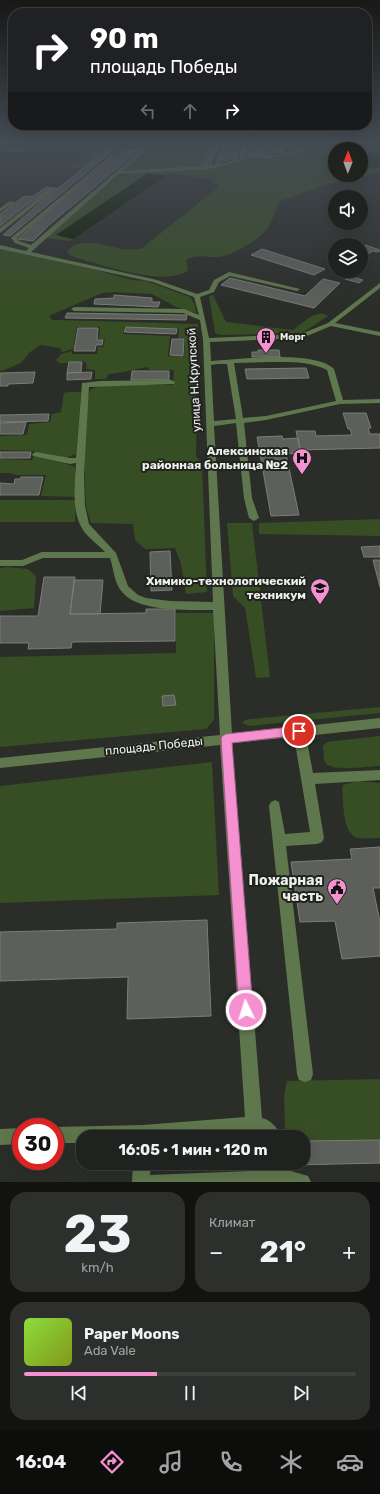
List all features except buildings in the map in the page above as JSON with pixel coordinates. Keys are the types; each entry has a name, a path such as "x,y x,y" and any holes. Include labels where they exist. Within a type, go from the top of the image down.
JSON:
{"street":[{"path":"0,231 42,197"},
{"path":"30,250 17,242 14,238 64,197"},
{"path":"30,250 90,197"},
{"path":"0,210 12,202"},
{"path":"0,247 30,250 155,281 197,296 212,291 216,281 229,274 297,289"},
{"path":"206,340 302,336 330,324 380,285"},
{"name":"улица Н.Крупской","path":"197,296 203,319 206,340 218,606 226,739 254,1125"},
{"path":"74,309 184,311 203,319"},
{"path":"330,324 380,334"},
{"path":"206,363 302,361 325,365 333,374 340,402"},
{"path":"230,362 240,421 248,498 254,518"},
{"path":"171,382 100,383 85,385 79,460 80,512 84,525 112,555 121,582 127,592 141,600 160,604 218,606"},
{"path":"209,424 266,418 340,402 380,401"},
{"path":"36,454 70,461 79,460"},
{"path":"0,563 23,563 42,555 112,555"},
{"name":"площадь Победы","path":"0,763 380,723"},
{"path":"279,840 317,838 299,731"},
{"path":"308,779 380,775"},
{"path":"275,806 304,1074"},
{"path":"198,1130 254,1125 263,1126 267,1130"},
{"path":"0,1137 12,1136"},
{"path":"64,1136 76,1136"},
{"path":"141,1182 142,1170"},
{"path":"161,1182 282,1171 302,1182"}],"shaded area":[{"path":"93,197 113,197 57,235 73,239 70,241 46,238"},
{"path":"112,197 135,197 73,239 56,235"},
{"path":"206,197 291,197 280,201 267,229 243,248 222,257 197,256 189,258 186,260 188,270 178,275 165,277 132,273 74,257 67,251 76,244 85,243 134,249 142,248"},
{"path":"0,249 93,269 131,280 146,281 190,297 195,305 196,313 176,307 152,294 114,292 102,293 49,316 52,320 198,324 196,456 202,464 207,592 186,594 181,564 175,548 145,549 135,540 133,524 91,523 86,507 84,457 86,404 90,390 101,385 173,385 174,370 149,370 148,367 109,374 106,379 95,379 95,370 86,369 87,365 84,361 59,363 56,360 61,354 72,351 72,354 97,354 98,347 103,347 105,340 99,339 100,327 77,327 73,349 62,352 60,348 40,345 29,353 21,363 0,371","holes":["124,327 179,329 178,338 185,339 184,357 168,356 170,336 123,334"]},
{"path":"213,295 226,322 293,330 314,315 323,314 328,316 302,333 221,335 215,333 209,296"},
{"path":"81,392 76,454 65,458 35,453 34,451 0,450 0,436 27,435 29,424 50,422 52,414 61,412 64,393"},
{"path":"34,456 75,467 76,497 41,496 46,475 16,475 0,473 0,459 32,460"},
{"path":"0,500 76,500 75,522 0,522"},
{"path":"380,519 380,536 259,534 259,523"},
{"path":"227,523 252,523 270,677 256,678 245,608 233,596"},
{"path":"7,567 28,569 36,576 34,608 0,611 0,568"},
{"path":"176,613 214,613 214,720 206,729 0,747 0,657 176,653"},
{"path":"380,707 380,713 249,726 242,723 245,720 250,719"},
{"path":"380,736 380,766 342,768 329,765 325,762 323,746 327,742"},
{"path":"212,762 219,895 0,903 0,786"},
{"path":"357,781 380,783 380,838 358,838 349,831 346,825 342,790 343,785"},
{"path":"380,1079 380,1140 310,1141 310,1130 286,1130 284,1096 287,1081"}],"place":[{"name":"Морг","path":"266,354"},
{"name":"Алексинская районная больница №2","path":"302,475"},
{"name":"Химико-технологический техникум","path":"320,605"},
{"name":"Пожарная часть","path":"337,905"}],"route":[{"path":"246,1010 226,739 299,731"}]}
